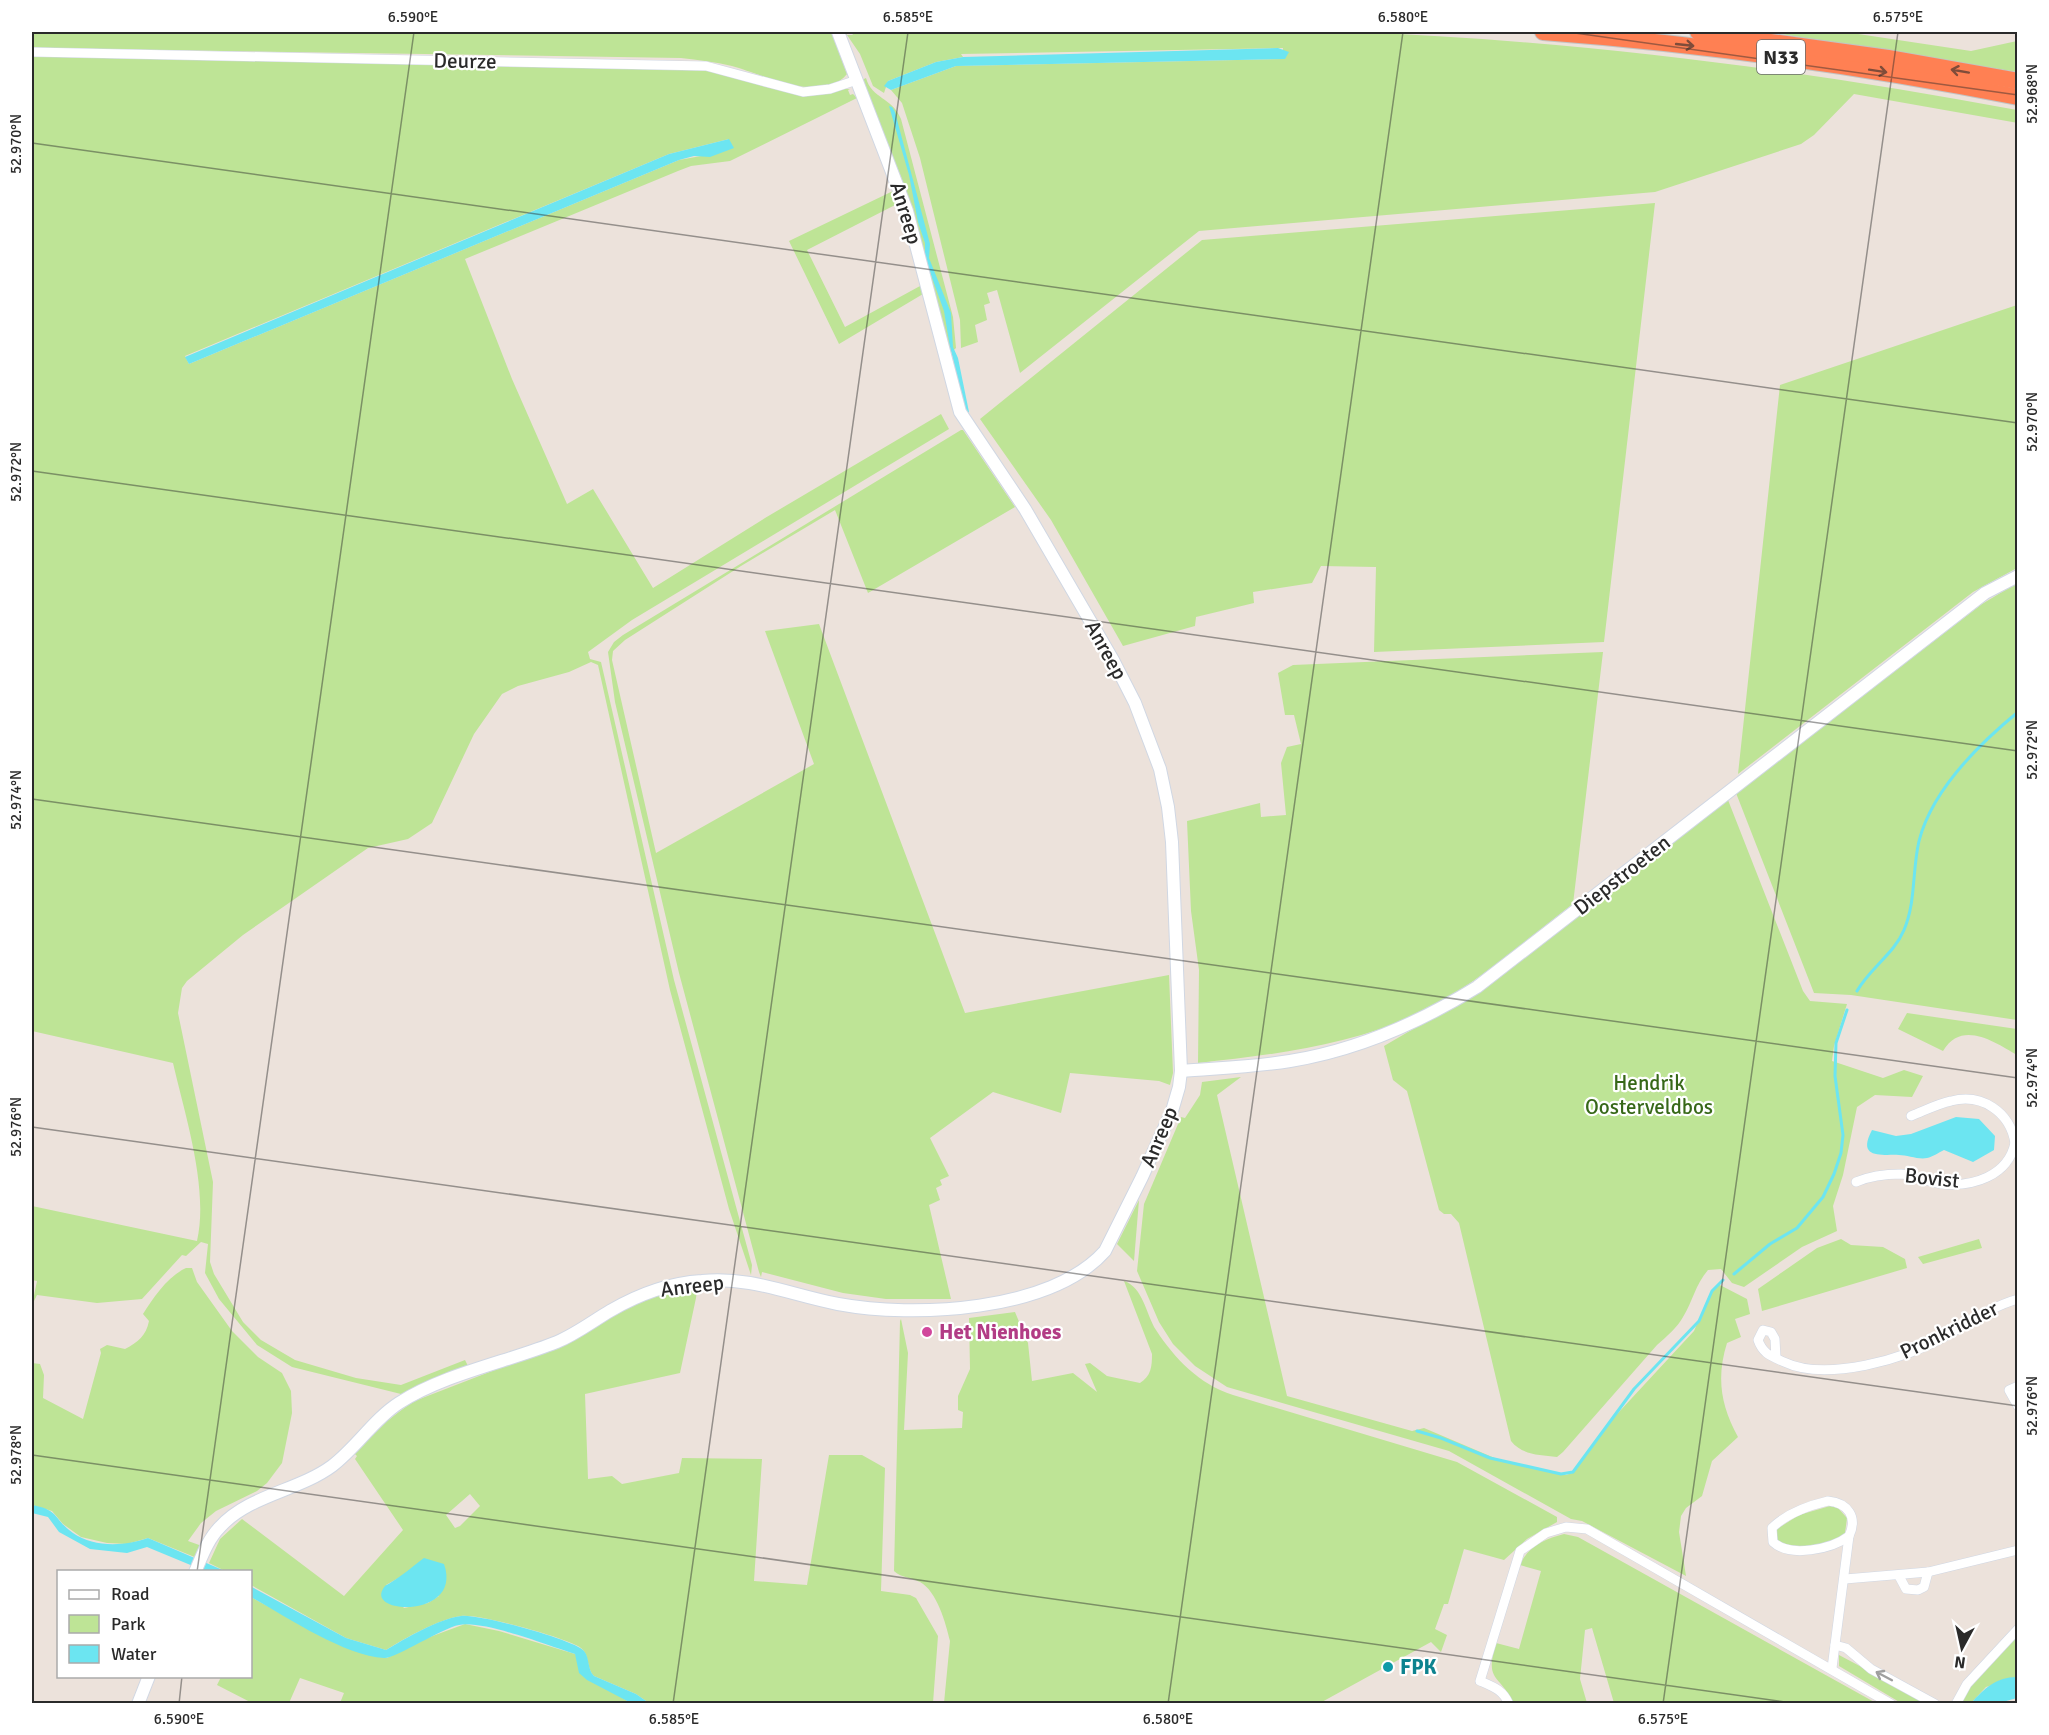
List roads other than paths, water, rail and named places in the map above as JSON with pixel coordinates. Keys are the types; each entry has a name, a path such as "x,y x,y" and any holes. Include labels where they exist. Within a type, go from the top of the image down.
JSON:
{"highway":[{"name":"N33","path":"1543,32 1745,52 1884,72 2018,97"},
{"name":"N33","path":"1698,32 1888,58 2018,81"}],"street":[{"name":"Anreep","path":"196,1570 214,1534 234,1515 330,1467 399,1403 431,1387 558,1341 634,1298 655,1289 678,1283 728,1280 771,1286 839,1304 939,1309 992,1305 1026,1296 1078,1275 1090,1268 1105,1251 1172,1111 1181,1071 1172,842 1168,807 1155,752 1139,710 1113,660 1025,509 960,412 907,211 838,32"},
{"name":"Deurze","path":"32,52 706,66 803,92 830,89 857,80"},
{"name":"Diepstroeten","path":"1181,1071 1259,1065 1338,1051 1394,1032 1442,1009 1485,980 1985,593 2018,576"},
{"name":"Bovist","path":"1856,1182 1867,1177 1903,1174 1941,1184 1964,1184 1996,1174 2012,1156 2016,1143 2007,1119 1996,1108 1980,1102 1950,1101 1911,1116"},
{"path":"1863,1166 1867,1177"},
{"name":"Pronkridder","path":"1776,1358 1789,1364 1814,1370 1872,1364 1942,1339 1983,1313 2018,1299"},
{"path":"2018,1386 2009,1390 2018,1406"},
{"path":"1832,1668 1853,1520 1849,1509 1838,1502 1828,1502 1786,1517 1772,1528 1771,1534 1773,1542 1778,1546 1795,1550 1820,1548 1850,1536"},
{"path":"1509,1704 1505,1695 1497,1688 1480,1681 1513,1569 1520,1551 1546,1533 1566,1527 1587,1529 1891,1704"},
{"path":"1845,1579 1928,1572 2017,1551"},
{"path":"1899,1576 1906,1589 1918,1590 1924,1587 1928,1572"},
{"path":"1956,1704 1966,1684 2018,1629"},
{"path":"1835,1646 1846,1648 1871,1669 1935,1704"},
{"path":"138,1704 149,1678"}],"water":[{"path":"1278,48 1289,52 1285,59 956,66 891,90 884,86 888,81 936,62 963,57"},
{"path":"889,106 895,112 930,244 929,258 951,313 953,347 958,358 969,412 966,415 944,311 925,258 925,243 918,222 909,175"},
{"path":"729,139 734,148 710,157 694,156 679,160 189,364 185,357 669,154"},
{"path":"1956,1117 1979,1119 1995,1136 1994,1150 1973,1162 1944,1150 1929,1157 1920,1158 1879,1155 1869,1151 1867,1146 1872,1130 1896,1136 1911,1134"},
{"path":"32,1505 52,1512 73,1533 90,1541 120,1544 148,1538 223,1570 203,1570 147,1547 127,1553 90,1549 59,1532 48,1517 32,1513"},
{"path":"424,1558 444,1564 446,1582 440,1594 429,1602 415,1606 400,1607 388,1604 382,1598 385,1586"},
{"path":"252,1587 346,1638 386,1650 432,1625 461,1616 525,1628 577,1646 586,1654 594,1676 636,1694 649,1703 631,1703 587,1680 579,1673 575,1654 484,1626 470,1624 451,1627 408,1649 384,1658 368,1656 316,1634 252,1598"},
{"path":"2017,1677 2017,1698 1999,1703 1971,1703 1997,1682"}],"waterway":[{"path":"1857,991 1900,939 1904,930 1912,897 1919,841 1934,804 1973,753 2018,712"},
{"path":"1734,1274 1770,1244 1797,1228 1823,1197 1834,1174 1841,1153 1843,1135 1835,1076 1836,1043 1847,1010"},
{"path":"1417,1431 1490,1458 1561,1474 1573,1472 1634,1389 1699,1321 1712,1291 1723,1280"}],"place":[{"name":"Het Nienhoes","path":"927,1332"},
{"name":"FPK","path":"1388,1667"}],"park label":[{"name":"Hendrik Oosterveldbos","path":"1649,1095"}]}
